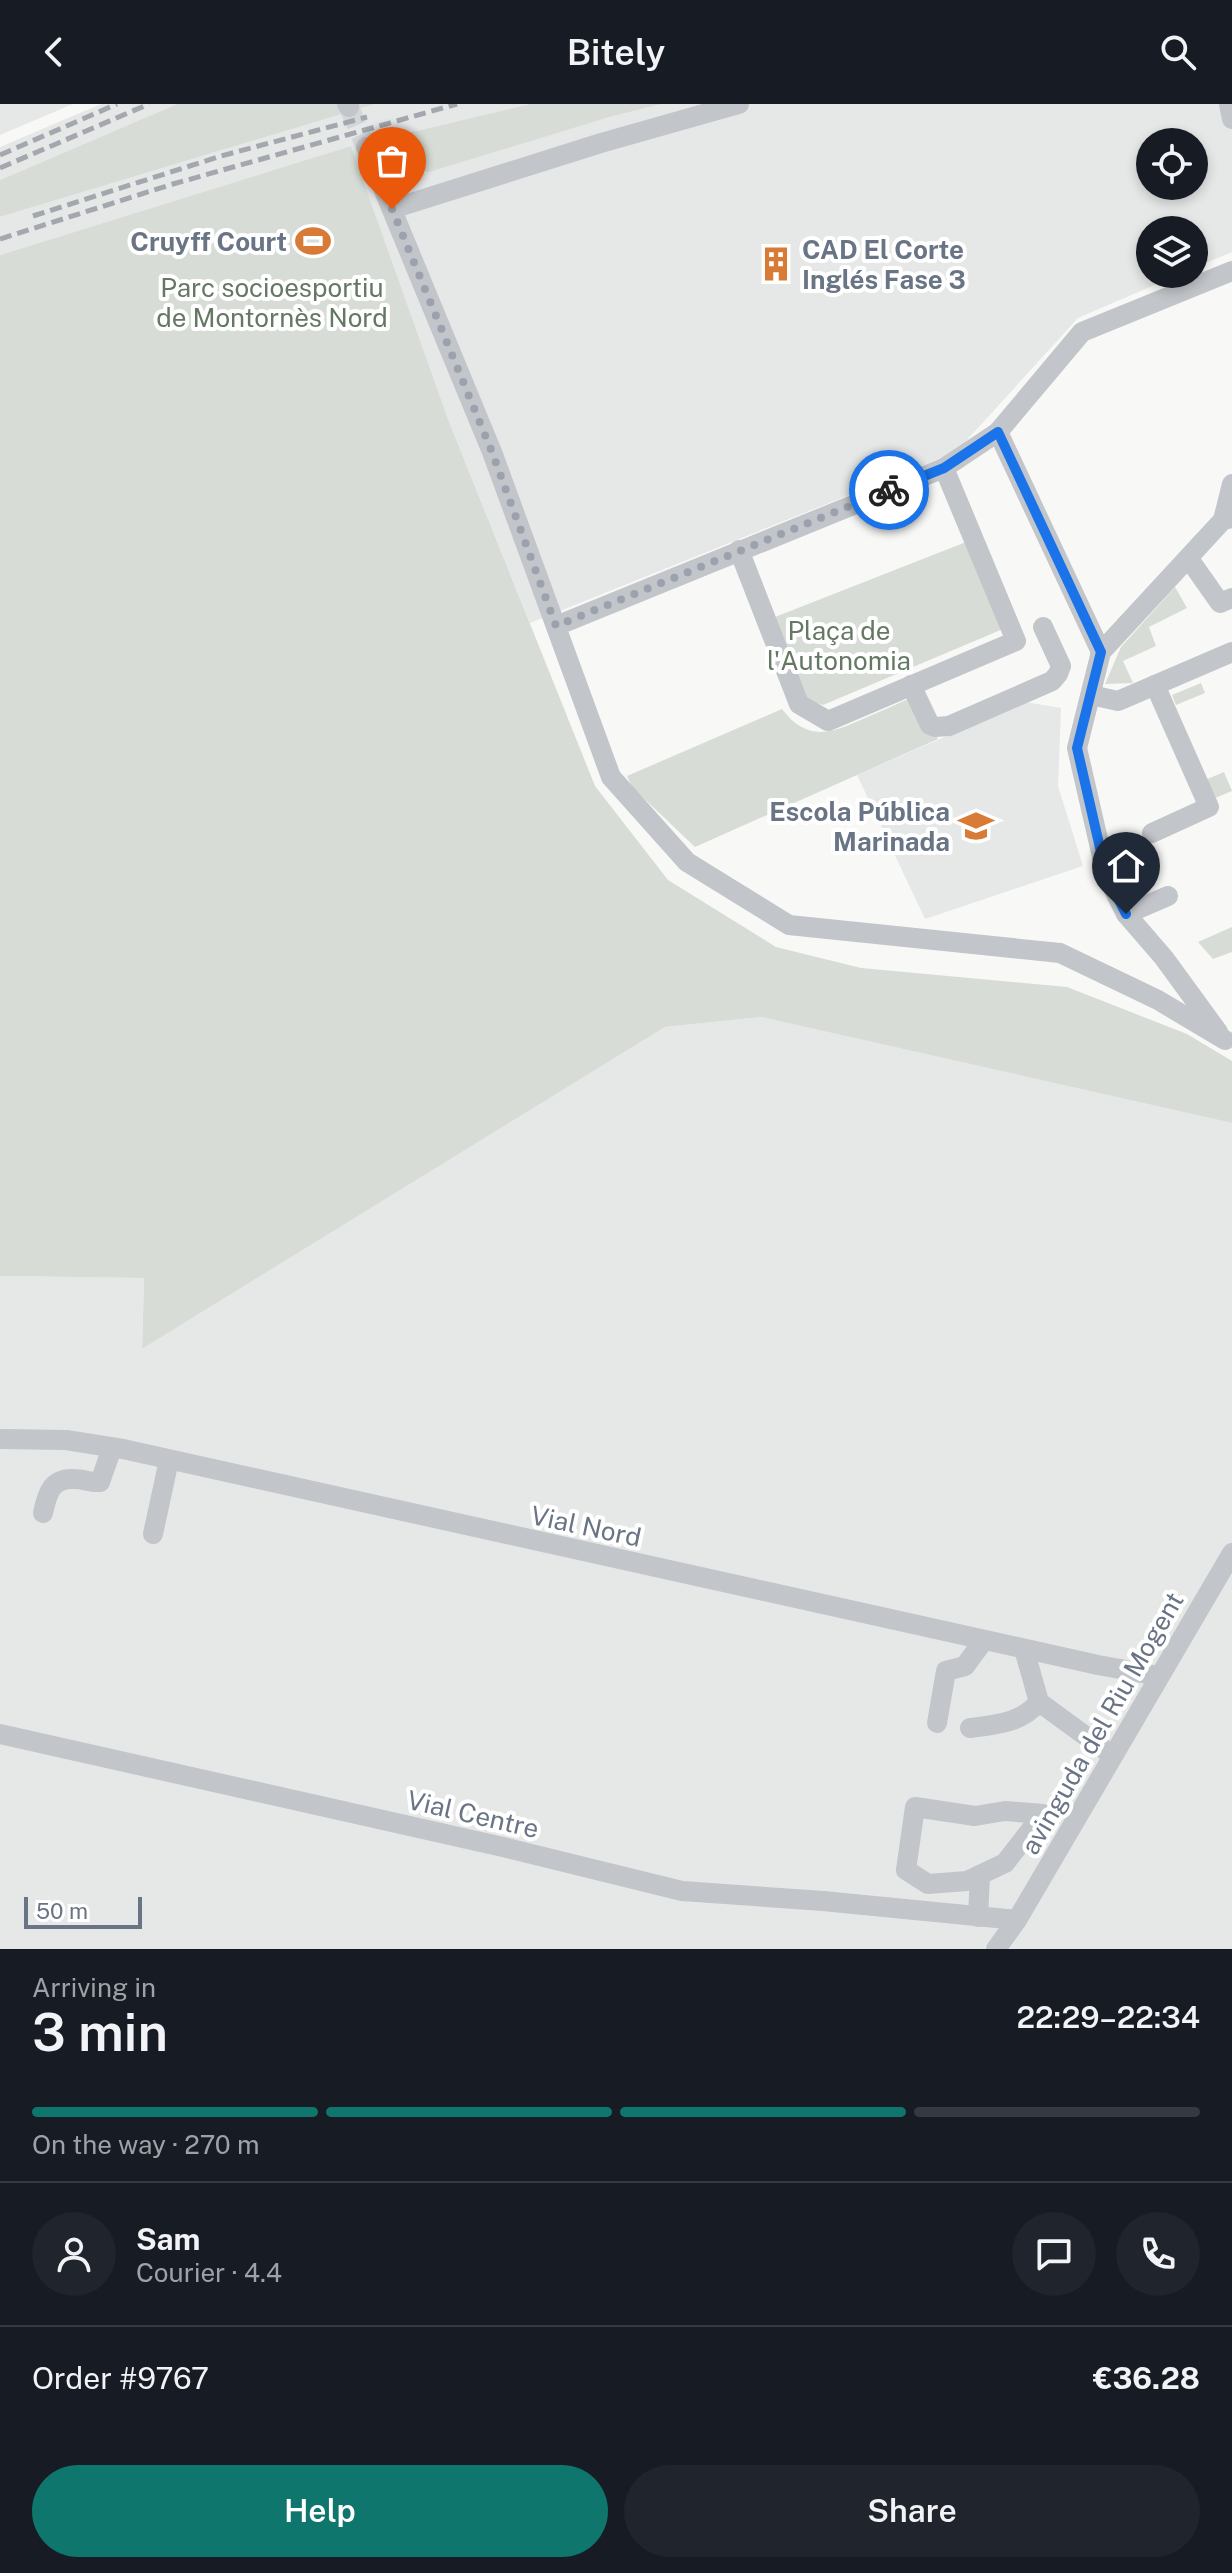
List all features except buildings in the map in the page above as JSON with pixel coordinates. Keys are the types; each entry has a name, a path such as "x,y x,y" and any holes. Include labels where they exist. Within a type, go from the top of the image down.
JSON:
{"street":[{"path":"392,209 601,143 739,104"},
{"path":"1229,104 1232,119"},
{"path":"366,147 492,452 611,777 687,862 789,925 1060,953 1158,1000 1228,1043"},
{"path":"556,626 944,468 998,432 1082,332 1232,271"},
{"path":"998,432 1101,652"},
{"path":"739,550 799,704 828,721 1016,641 944,468"},
{"path":"1228,1043 1164,958 1126,914 1106,874 1077,748 1101,652 1227,519 1232,484"},
{"path":"1189,559 1220,603 1232,598"},
{"path":"911,685 930,725 935,727 949,726 1052,681 1061,666 1043,627"},
{"path":"1091,695 1118,701 1232,652"},
{"path":"1152,833 1209,807 1155,685"},
{"path":"1126,914 1168,896"},
{"name":"Vial Nord","path":"3,1443 66,1440 112,1448 1159,1676"},
{"path":"43,1513 47,1492 54,1483 73,1478 100,1482 112,1448"},
{"path":"153,1534 169,1460"},
{"name":"avinguda del Riu Mogent","path":"996,1949 1017,1920 1232,1553"},
{"path":"937,1723 946,1671 965,1666 984,1640"},
{"path":"1024,1649 1039,1702 1113,1756"},
{"path":"970,1728 1010,1723 1039,1702"},
{"name":"Vial Centre","path":"0,1734 503,1847 682,1891 1017,1920"},
{"path":"915,1807 975,1816 1005,1811 1043,1814 1005,1863 980,1875 967,1881 928,1884 906,1870 915,1807"},
{"path":"1027,1835 1057,1852"},
{"path":"978,1917 980,1875"},
{"path":"940,1914 941,1883"},
{"name":"avinguda del Riu Mogent","path":"1007,1949 1017,1920"}],"shaded area":[{"path":"0,104 73,104 0,135"},
{"path":"101,104 177,104 0,180 0,147"},
{"path":"375,104 530,104 375,141 606,118 662,104 1232,104 1232,252 1208,262 1208,216 1136,216 1136,288 1148,288 1078,318 956,452 530,623 448,419 351,146 0,255 0,217"},
{"name":"Escola Pública Marinada","path":"1025,702 1061,708 1058,786 1083,866 925,919 857,775"},
{"path":"761,1017 1232,1123 1232,1949 0,1949 0,1276 144,1278 142,1349 665,1027"}],"green space":[{"path":"177,104 375,104 0,217 0,180"},
{"path":"530,104 662,104 429,172 394,165 374,141"},
{"name":"Parc socioesportiu de Montornès Nord","path":"351,146 448,419 595,786 668,880 776,947 861,968 1067,987 1187,1034 1232,1061 1232,1123 761,1017 665,1027 142,1349 144,1278 0,1276 0,255"},
{"name":"Plaça de l'Autonomia","path":"966,542 1003,629 823,705 807,700 775,617"},
{"path":"1175,587 1187,608 1149,627 1156,646 1123,661 1133,683 1105,684 1121,647"},
{"path":"1201,683 1205,693 1176,705 1172,695"},
{"path":"917,695 938,739 695,847 632,787 627,776 782,709 801,727 811,731 831,731"},
{"path":"1224,772 1232,791 1213,799 1205,780"},
{"path":"1232,927 1232,952 1213,959 1198,942"}],"tunnel":[{"path":"349,107 366,147"}],"railway":[{"path":"0,155 117,104"},
{"path":"0,168 149,104"},
{"path":"0,239 173,184 457,104"},
{"path":"33,216 221,156 367,117"}],"way so far":[{"path":"392,209 492,452 556,626 889,490"}],"place":[{"name":"Cruyff Court","path":"313,241"},
{"name":"CAD El Corte Inglés Fase 3","path":"776,264"},
{"name":"Escola Pública Marinada","path":"976,826"}],"route":[{"path":"889,490 944,468 998,432 1101,652 1077,748 1106,874 1126,914"}]}
